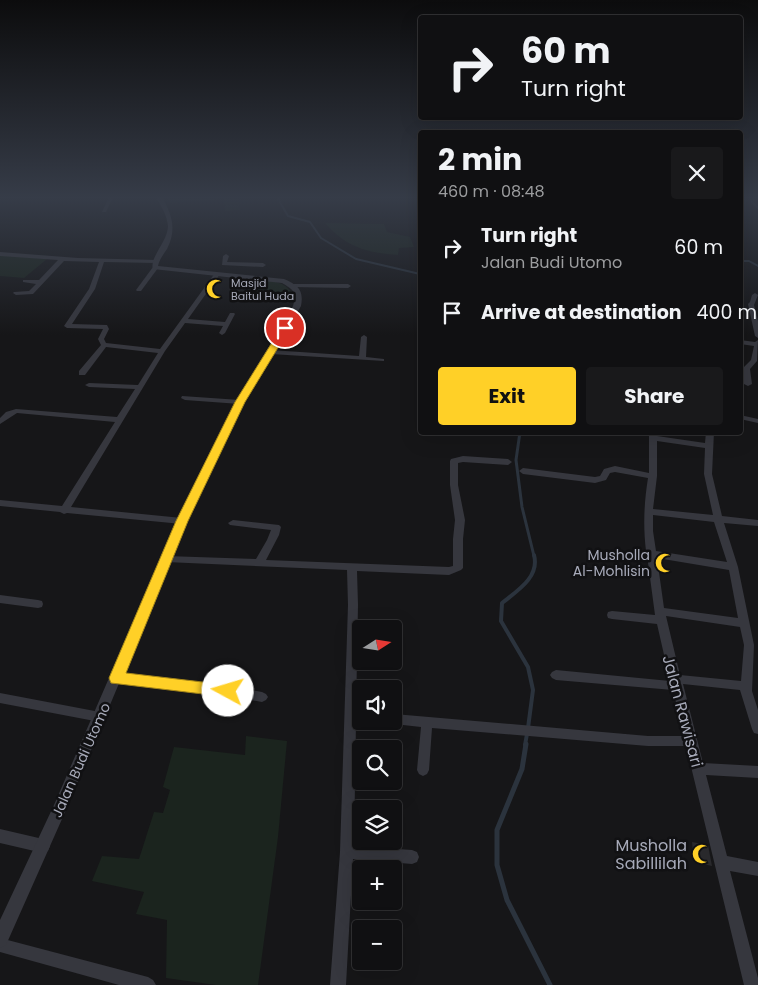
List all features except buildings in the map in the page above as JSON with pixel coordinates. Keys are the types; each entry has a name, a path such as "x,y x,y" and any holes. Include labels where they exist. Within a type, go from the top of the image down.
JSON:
{"street":[{"path":"139,290 167,243"},
{"path":"0,254 156,264 284,281 294,286 348,286"},
{"path":"226,256 224,264 227,264"},
{"path":"16,293 30,296 47,270 62,259"},
{"path":"102,261 92,289 67,326 106,327 101,339 104,345"},
{"path":"227,264 264,263 257,277"},
{"path":"64,511 162,351 227,264"},
{"path":"25,281 40,282"},
{"name":"Jalan Budi Utomo","path":"0,938 100,717 182,521 240,402 297,306 299,297 294,286"},
{"path":"755,295 753,304 748,304 758,336"},
{"path":"222,333 232,314"},
{"path":"184,321 227,324"},
{"path":"362,359 364,337"},
{"path":"743,342 758,344 756,361 743,369 748,384"},
{"path":"104,345 162,351"},
{"path":"82,373 104,345"},
{"path":"271,352 382,360"},
{"path":"89,384 141,387"},
{"path":"185,398 240,402"},
{"path":"1,421 16,411 121,420"},
{"path":"743,418 758,421"},
{"path":"653,435 708,446"},
{"name":"Jalan Rawisari","path":"653,435 653,476 649,512 650,553 660,616 752,985"},
{"path":"710,435 708,474 718,519 733,567 749,645 746,691 758,729"},
{"path":"166,559 442,572 458,568 460,520 454,486 454,461 463,459 508,462"},
{"path":"523,471 595,480 603,478 607,471 615,469 653,476"},
{"path":"0,503 64,511 182,521"},
{"path":"649,512 758,523"},
{"path":"233,524 276,527 274,536 265,549 259,564"},
{"path":"650,553 733,567"},
{"path":"352,567 355,680"},
{"path":"0,599 38,604"},
{"path":"612,616 660,616 744,623"},
{"path":"556,674 746,686"},
{"path":"116,678 228,691 262,697"},
{"path":"0,698 100,717"},
{"path":"402,719 536,732 691,741"},
{"path":"423,770 427,721"},
{"path":"338,985 355,730"},
{"path":"698,769 758,772"},
{"path":"0,836 42,846"},
{"path":"347,852 412,857"},
{"path":"721,862 758,869"},
{"path":"0,945 148,985"}],"shaded area":[{"path":"349,243 412,243 414,247 399,248 398,255 376,253"},
{"path":"0,255 47,259 24,278 0,276"},
{"path":"254,279 272,281 283,285 292,293 294,299 243,299"},
{"path":"246,736 287,741 278,837 258,985 216,985 166,978 167,920 136,914 144,892 92,881 102,856 139,859 154,812 163,813 170,790 163,787 174,747 245,755"}],"waterway":[{"path":"329,243 356,259 418,274"},
{"path":"743,261 749,261 758,266"},
{"path":"520,435 516,460 522,507 534,556"},
{"path":"528,728 533,690 528,667 501,621 502,603 526,583 534,570 534,555"},
{"path":"525,745 527,734"},
{"path":"526,744 522,769 497,830 497,865 507,900 550,985"}],"place":[{"name":"Masjid Baitul Huda","path":"216,289"},
{"name":"Musholla Al-Mohlisin","path":"665,563"},
{"name":"Musholla Sabillilah","path":"702,854"}],"route":[{"path":"228,691 116,678 182,521 240,402 285,328"}]}
